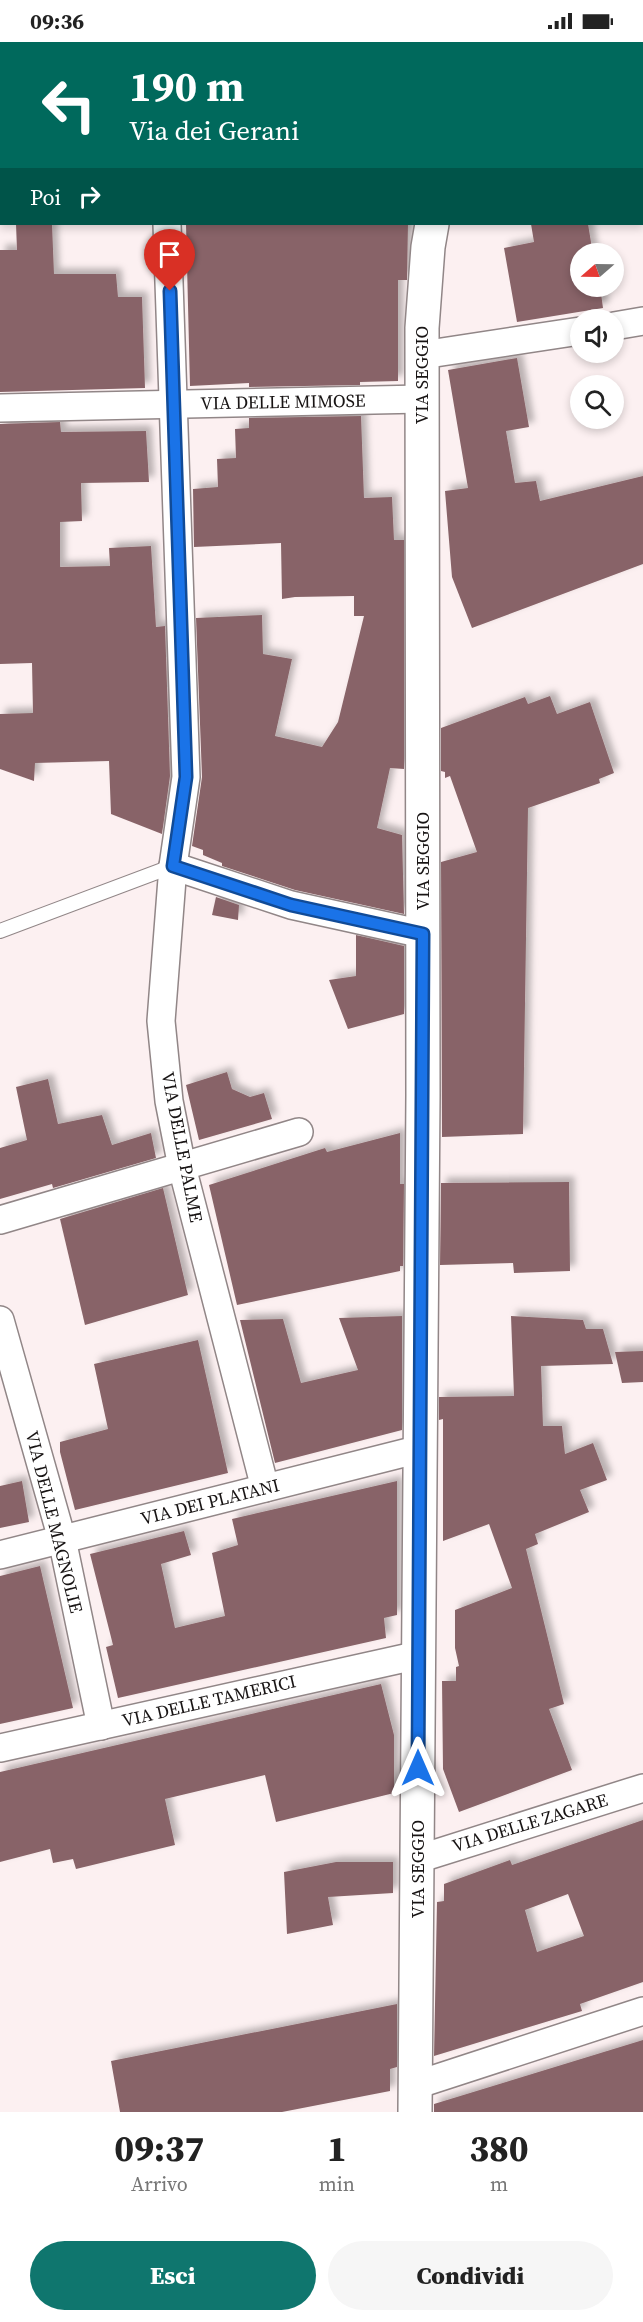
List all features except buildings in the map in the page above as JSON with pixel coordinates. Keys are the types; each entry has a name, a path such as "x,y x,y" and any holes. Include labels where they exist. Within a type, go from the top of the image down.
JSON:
{"street":[{"name":"VIA DELLE PALME","path":"167,225 186,777 173,866 161,1021 169,1101 182,1167 265,1488"},
{"name":"VIA SEGGIO","path":"415,2098 423,934 422,328 432,225"},
{"path":"624,324 643,321"},
{"path":"422,355 570,333"},
{"name":"VIA DELLE MIMOSE","path":"0,408 422,399"},
{"path":"173,866 291,905 423,934"},
{"path":"0,1220 299,1132"},
{"name":"VIA DELLE MAGNOLIE","path":"0,1320 62,1539 102,1726"},
{"name":"VIA DEI PLATANI","path":"0,1555 420,1449"},
{"name":"VIA DELLE TAMERICI","path":"0,1748 419,1655"},
{"name":"VIA DELLE ZAGARE","path":"418,1858 643,1788"},
{"path":"415,2098 643,2011"}],"lane":[{"path":"0,931 173,866"}],"route":[{"path":"170,291 186,777 173,866 291,905 423,934 418,1768"}]}
